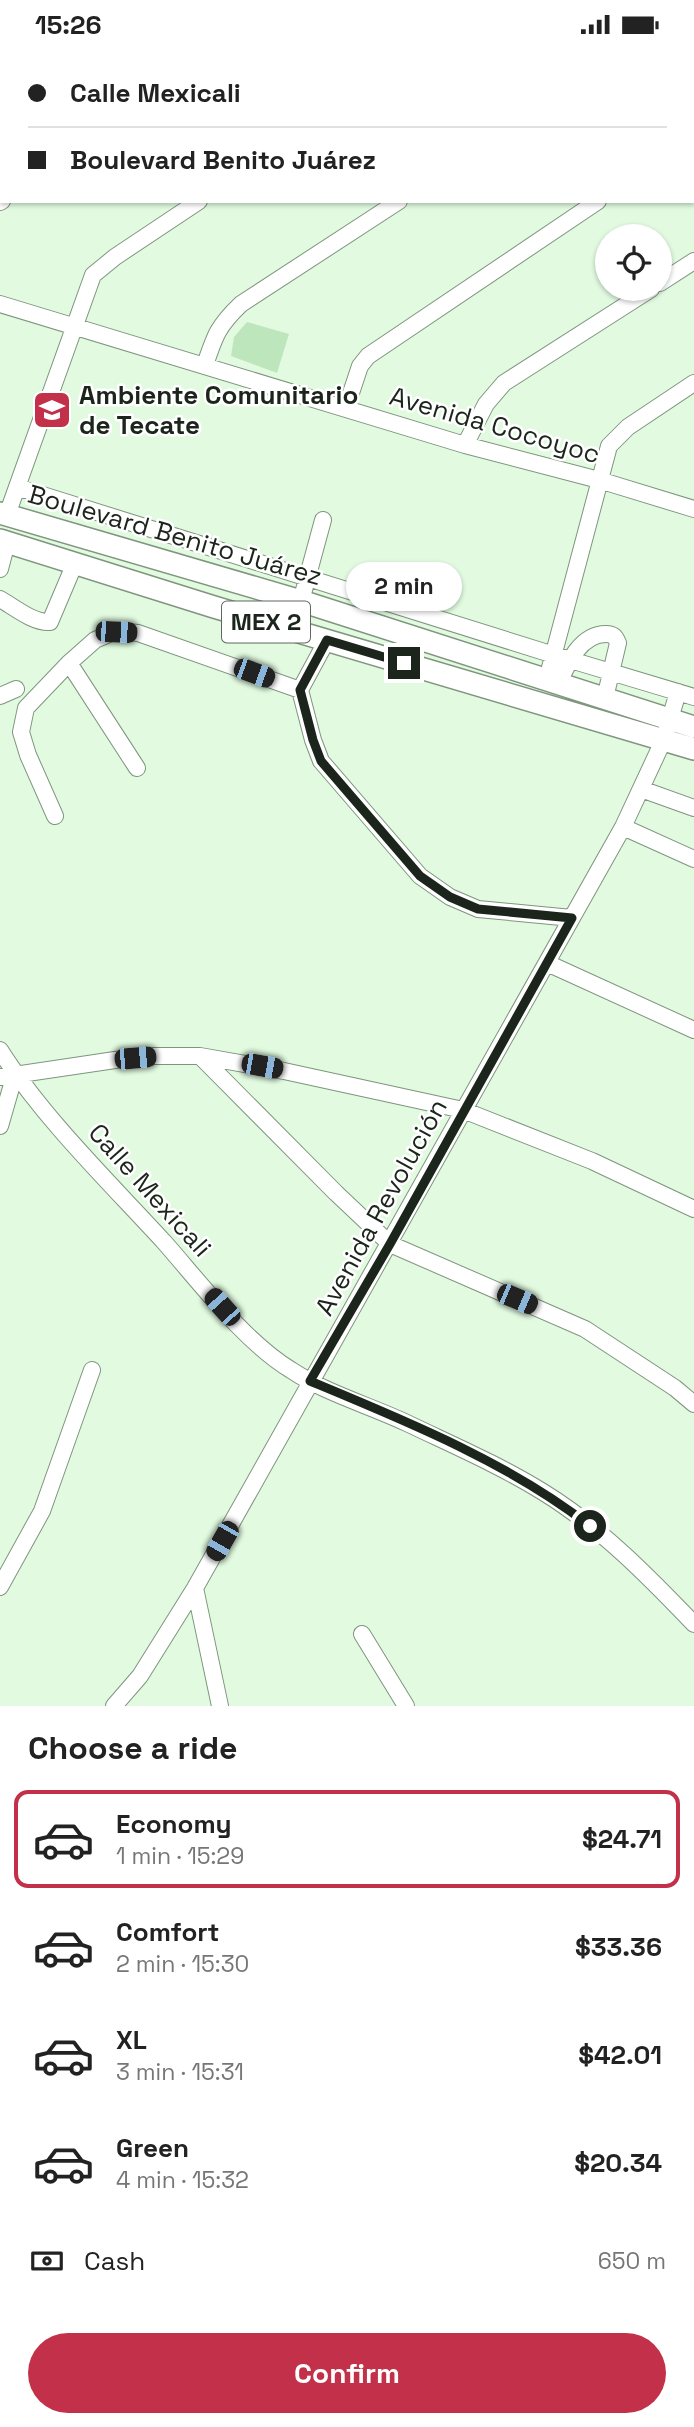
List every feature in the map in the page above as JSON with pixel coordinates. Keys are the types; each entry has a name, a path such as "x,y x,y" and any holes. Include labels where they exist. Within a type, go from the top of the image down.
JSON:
{"main road":[{"name":"Boulevard Benito Juárez","path":"3,514 301,601 605,698 667,730 694,749"},
{"name":"Boulevard Benito Juárez","path":"4,541 327,640 667,730 694,727"}],"street":[{"path":"3,514 16,487 93,275 102,265 196,203"},
{"path":"205,365 216,332 241,304 396,203"},
{"path":"346,408 360,366 368,356 595,203"},
{"path":"672,275 694,261"},
{"path":"465,445 486,404 504,383 632,301"},
{"name":"Avenida Cocoyoc","path":"0,304 465,445 599,480 694,509"},
{"path":"553,681 562,657 599,480 609,446 616,437 694,383"},
{"path":"16,487 686,694"},
{"path":"301,601 323,520"},
{"path":"0,569 4,541"},
{"path":"0,599 31,617 45,623 50,622 75,563"},
{"path":"55,816 28,755 21,732 26,708 95,640 116,632 138,632 300,690"},
{"path":"562,657 596,634 611,634 618,643 605,698"},
{"path":"327,640 300,690 321,761 420,876 450,897 478,909 572,918"},
{"path":"69,663 137,768"},
{"path":"0,696 16,689"},
{"name":"Avenida Revolución","path":"114,1706 140,1675 195,1588 390,1244 623,827 686,694"},
{"path":"641,789 694,808"},
{"path":"623,827 694,859"},
{"path":"547,963 694,1030"},
{"name":"Calle Mexicali","path":"0,1050 8,1075 240,1327 274,1358 310,1381 378,1409 500,1468 544,1493 621,1551 694,1624"},
{"path":"200,1056 390,1244 585,1329 675,1388 694,1404"},
{"path":"0,1126 8,1075 115,1060 200,1056 284,1070 463,1111 592,1161 694,1209"},
{"path":"0,1587 42,1511 92,1370"},
{"path":"195,1588 212,1679 220,1706"},
{"path":"362,1634 406,1706"}],"green space":[{"path":"247,322 289,334 277,373 231,356 234,337"}],"place":[{"name":"Ambiente Comunitario de Tecate","path":"52,410"}],"route":[{"path":"404,663 327,640 300,690 321,761 420,876 450,897 478,909 572,918 390,1244 310,1381 378,1409 500,1468 544,1493 590,1526"}]}
